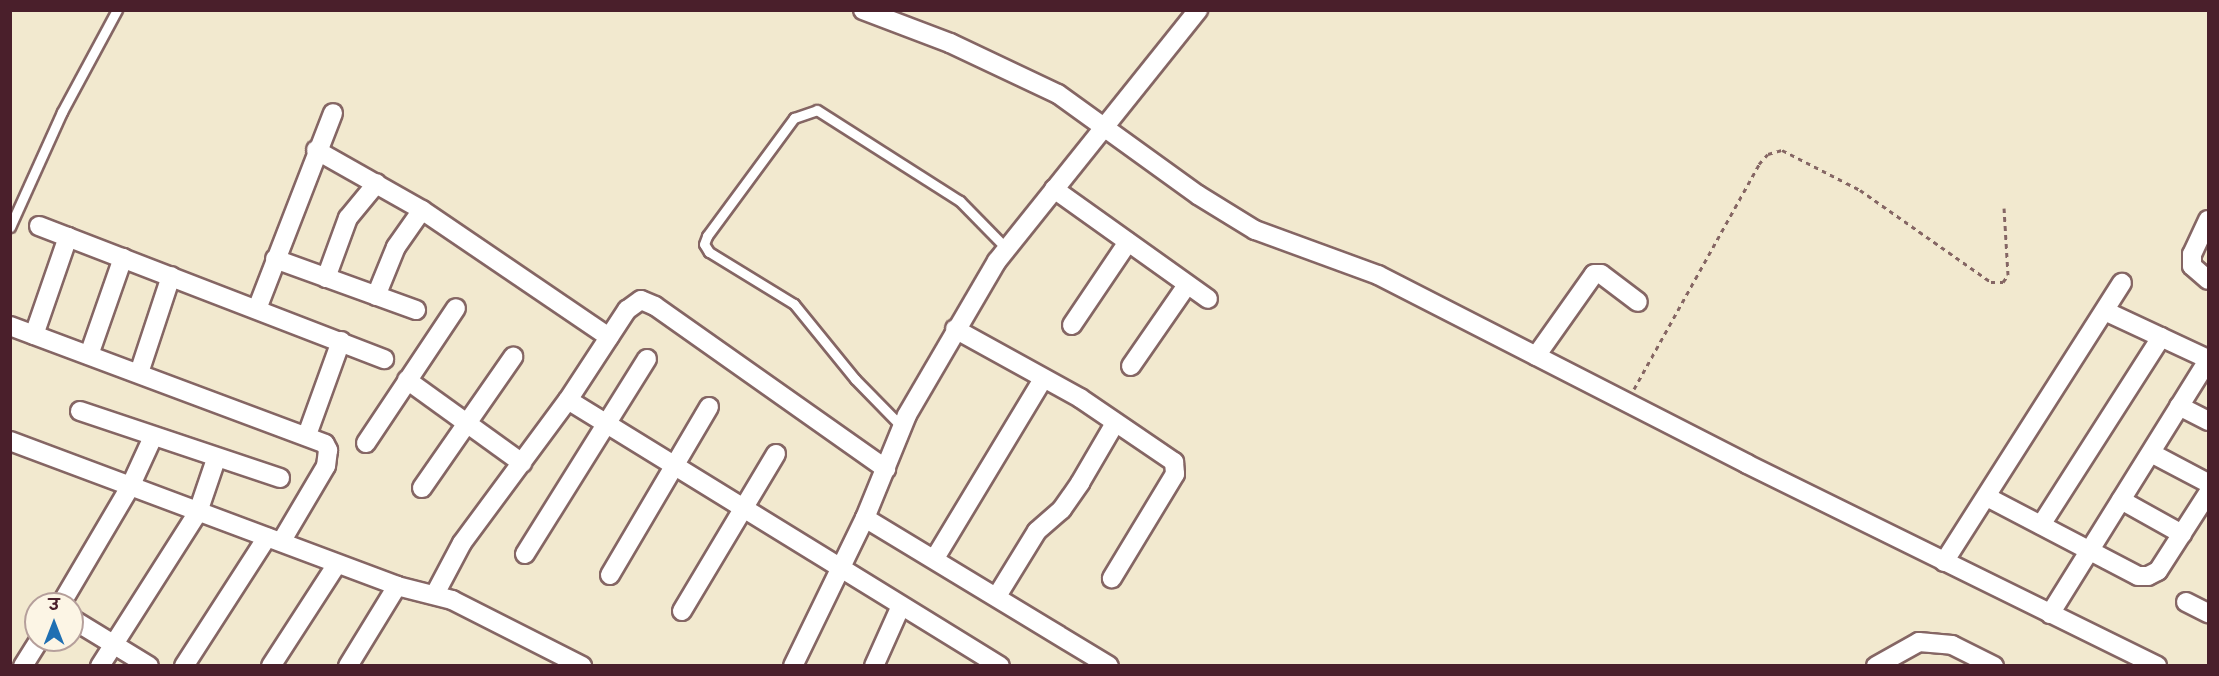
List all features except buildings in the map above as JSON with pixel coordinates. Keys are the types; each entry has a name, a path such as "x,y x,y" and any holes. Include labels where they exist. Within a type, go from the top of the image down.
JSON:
{"street":[{"path":"863,10 993,61 1059,94 1104,123 1172,176 1255,230 1378,275 1944,562 2157,666"},
{"path":"793,666 865,518 902,428 956,329 1007,249 1104,123 1198,10"},
{"path":"257,309 316,150 333,113"},
{"path":"316,150 422,210 609,337"},
{"path":"326,278 348,218 377,183"},
{"path":"1054,189 1208,299"},
{"path":"376,296 396,247 422,210"},
{"path":"2208,220 2192,254 2192,266 2208,280"},
{"path":"39,226 384,359"},
{"path":"34,335 68,237"},
{"path":"1072,326 1128,242"},
{"path":"88,355 123,258"},
{"path":"275,259 416,310"},
{"path":"1536,356 1594,274 1600,273 1638,302"},
{"path":"139,374 171,276"},
{"path":"1944,562 2107,312 2122,284"},
{"path":"1131,366 1187,285"},
{"path":"435,594 462,543 568,400 634,302 647,301 886,469"},
{"path":"366,443 456,308"},
{"path":"2050,614 2208,359 2107,312"},
{"path":"10,326 307,435 325,444 328,458 274,540 184,666"},
{"path":"956,329 1043,380 1080,398 1176,467 1151,518 1112,578"},
{"path":"2041,525 2161,337"},
{"path":"307,435 341,341"},
{"path":"422,488 513,357"},
{"path":"525,554 646,359"},
{"path":"407,380 469,423 522,464"},
{"path":"935,558 1043,380"},
{"path":"568,400 605,425 675,464 841,567 968,658 1000,666"},
{"path":"2179,406 2208,421"},
{"path":"610,575 709,407"},
{"path":"80,411 216,459 280,478"},
{"path":"997,596 1037,531 1062,508 1080,483 1114,423"},
{"path":"68,592 130,487 153,437"},
{"path":"10,441 397,586 435,594 582,666"},
{"path":"2151,453 2208,483"},
{"path":"682,611 742,505 776,454"},
{"path":"100,666 198,512 216,459"},
{"path":"1987,497 2138,576 2148,576 2158,571 2208,493"},
{"path":"2121,500 2182,534"},
{"path":"865,518 935,558 1109,666"},
{"path":"271,666 338,564"},
{"path":"348,666 397,586"},
{"path":"2186,602 2208,613"},
{"path":"874,666 900,608"},
{"path":"84,626 149,666"},
{"path":"1876,666 1919,642 1952,645 1994,666"},
{"path":"23,666 32,652"}],"lane":[{"path":"10,227 62,112 117,10"},
{"path":"902,428 855,380 794,304 709,252 704,244 707,236 794,118 817,110 960,201 1007,249"}],"path":[{"path":"1627,401 1759,164 1768,154 1782,150 1860,190 1991,282 2002,282 2008,275 2004,208"}]}
